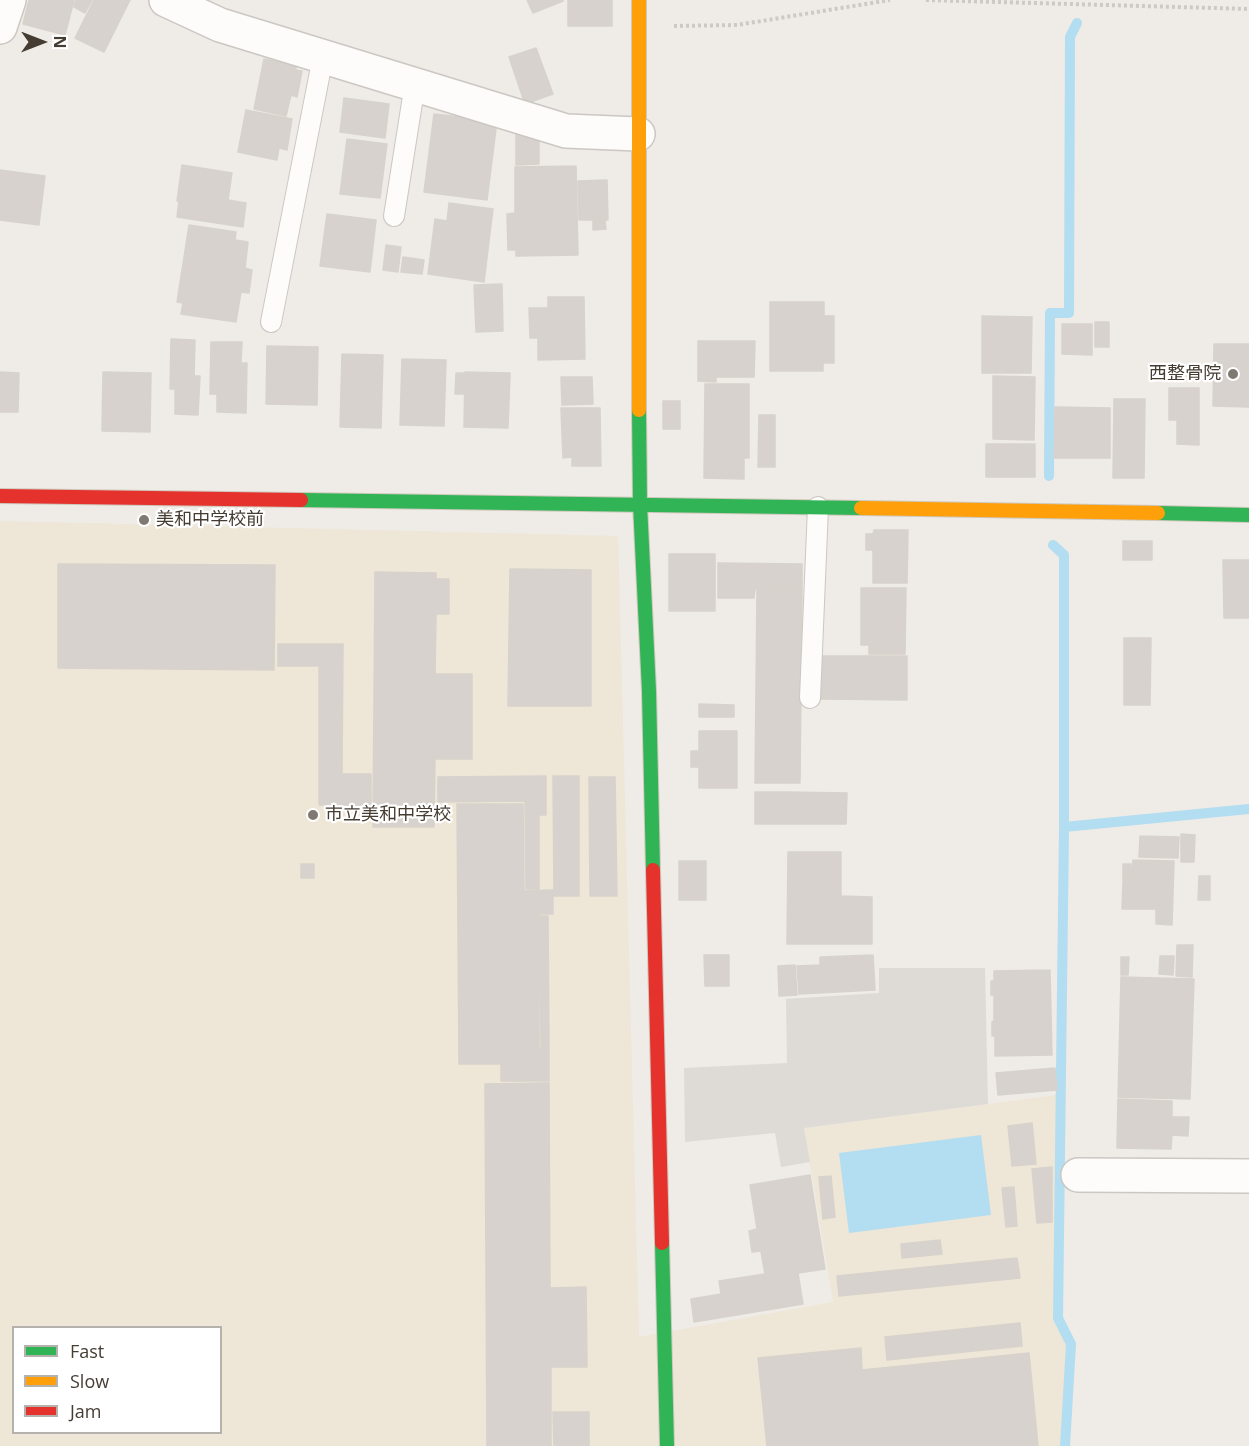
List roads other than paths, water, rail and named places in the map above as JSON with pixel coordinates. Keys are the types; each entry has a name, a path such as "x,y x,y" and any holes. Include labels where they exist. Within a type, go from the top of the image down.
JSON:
{"street":[{"path":"0,27 9,0"},
{"path":"166,0 220,25 566,131 638,134"},
{"path":"639,0 640,504 649,691 667,1446"},
{"path":"0,496 1249,515"},
{"path":"1078,1175 1249,1176"}],"lane":[{"path":"271,322 323,57"},
{"path":"394,216 415,84"},
{"path":"810,699 818,507"}],"water":[{"path":"981,1135 991,1215 849,1233 839,1153"}],"waterway":[{"path":"1049,476 1050,313 1069,313 1070,37 1077,23"},
{"path":"1053,545 1064,555 1064,827 1058,1318 1071,1344 1065,1446"},
{"path":"1064,827 1249,809"}],"place":[{"name":"西整骨院","path":"1233,374"},
{"name":"美和中学校前","path":"144,520"},
{"name":"市立美和中学校","path":"313,815"}]}
